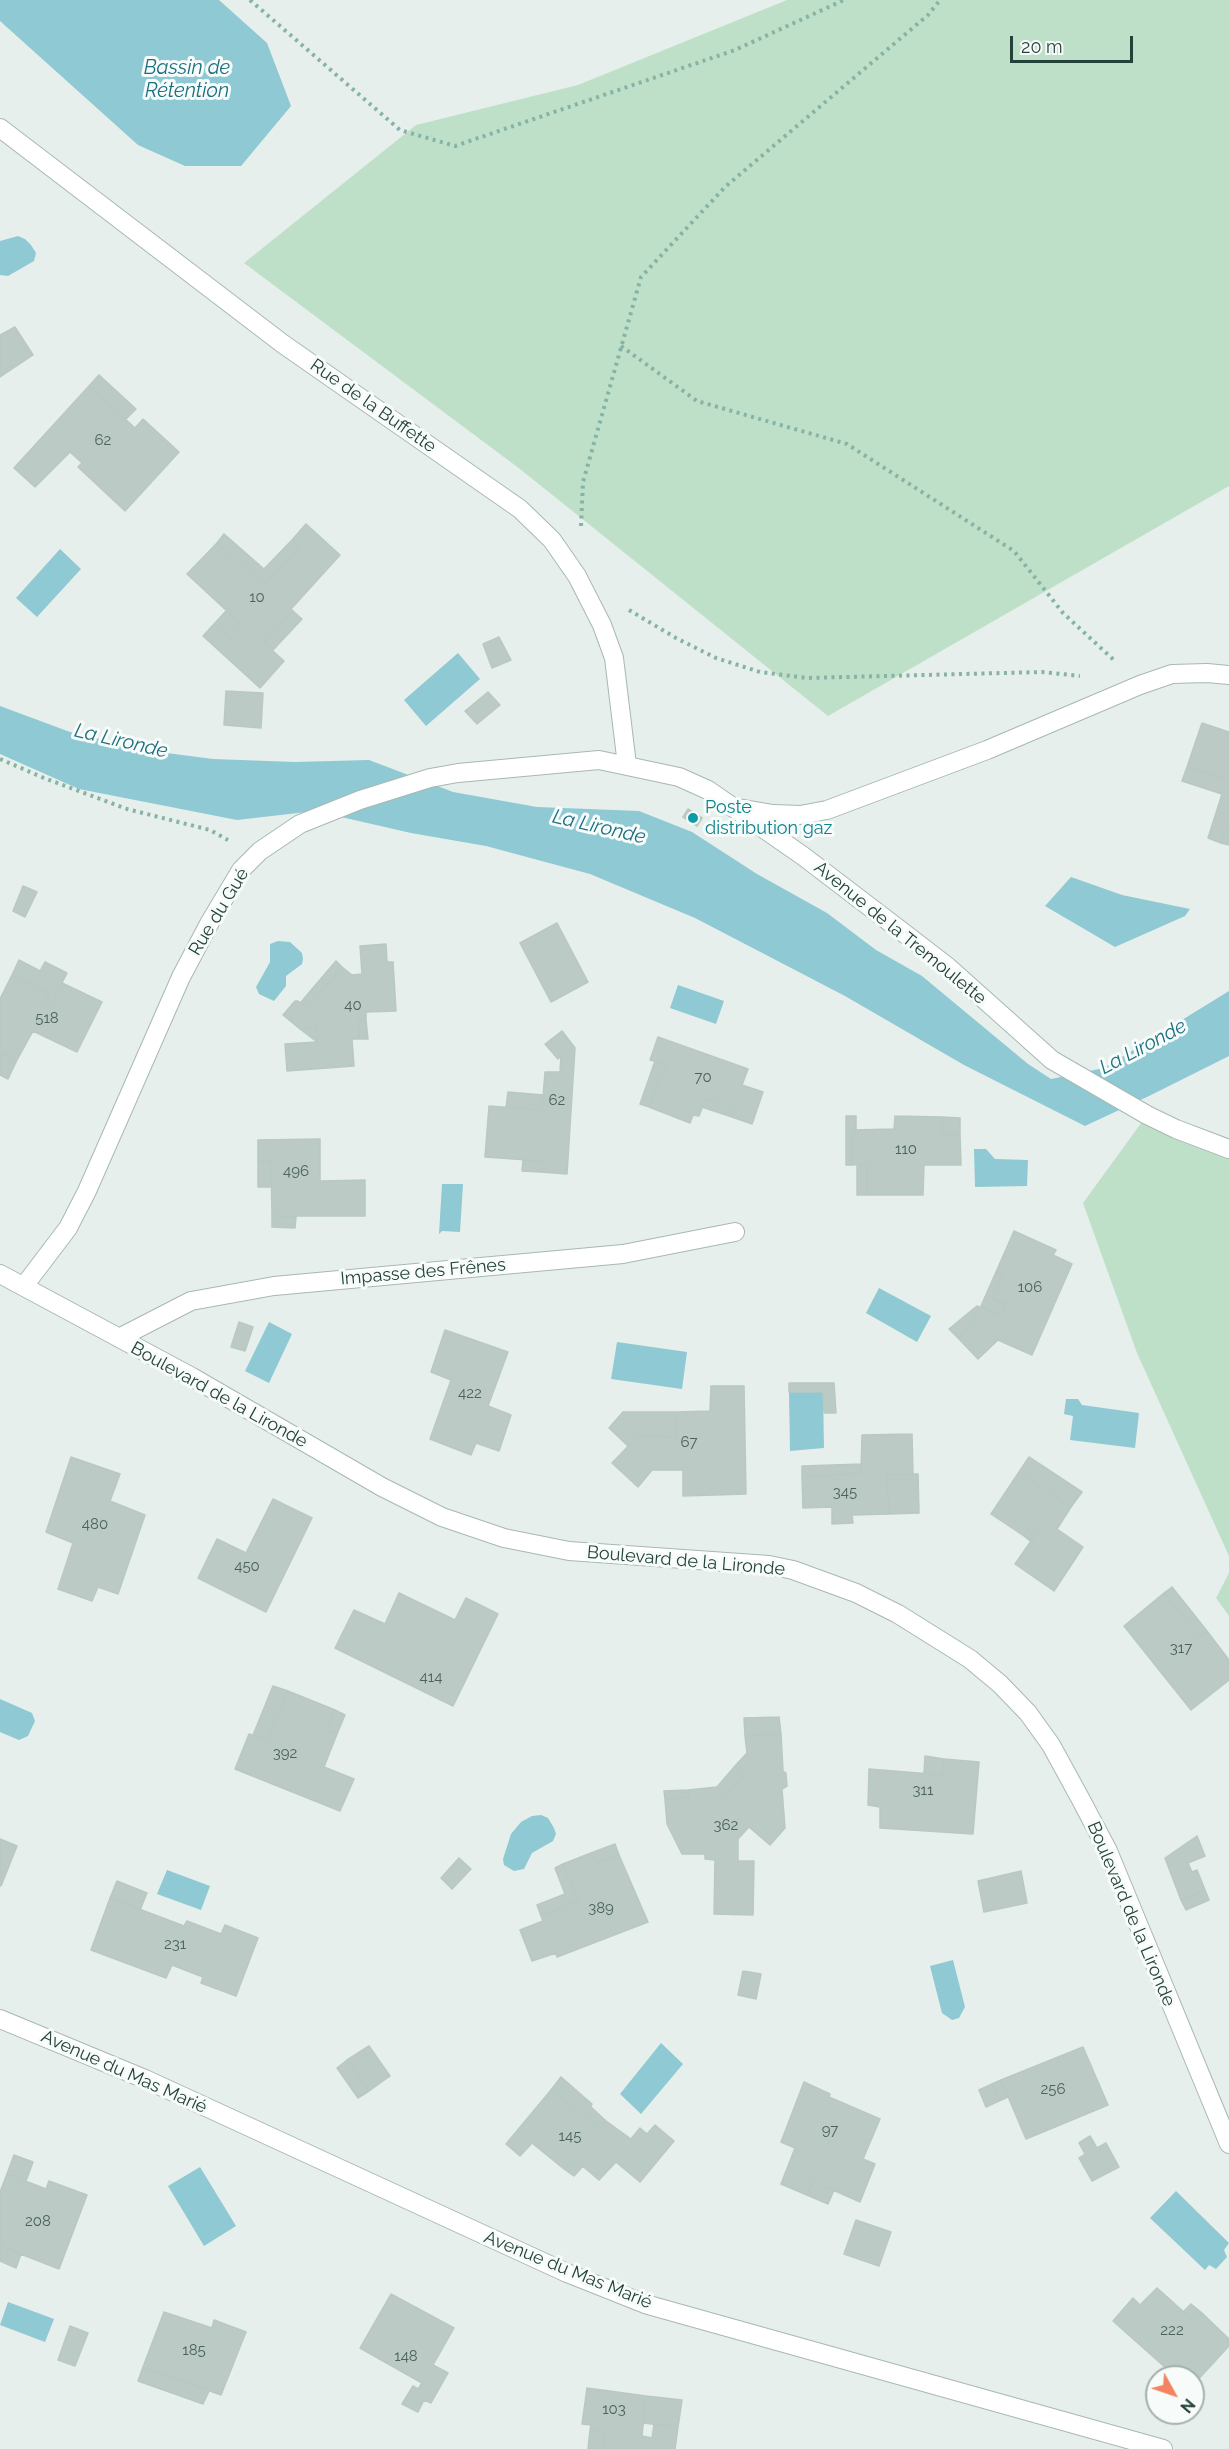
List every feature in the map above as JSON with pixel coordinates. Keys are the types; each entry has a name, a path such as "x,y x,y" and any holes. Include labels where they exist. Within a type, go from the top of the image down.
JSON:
{"street":[{"name":"Rue de la Buffette","path":"0,128 283,344 520,509 552,540 577,576 602,625 614,658 627,765"},
{"path":"732,807 773,814 800,815 827,810 987,750 1140,685 1172,674 1229,675"},
{"name":"Rue du Gué","path":"24,1286 68,1228 87,1191 181,977 210,922 242,870 260,851 300,824 360,800 430,778 458,773 599,760 627,765"},
{"name":"Avenue de la Tremoulette","path":"627,765 679,777 708,790 803,856 940,961 1052,1060 1147,1116 1229,1149"},
{"name":"Impasse des Frênes","path":"119,1338 191,1301 254,1290 623,1254 735,1232"},
{"name":"Boulevard de la Lironde","path":"0,1274 192,1377 382,1487 442,1517 504,1538 569,1551 769,1565 793,1570 856,1593 898,1614 970,1659 1000,1684 1028,1713 1051,1745 1080,1798 1108,1851 1229,2144"},
{"name":"Avenue du Mas Marié","path":"0,2019 145,2079 567,2273 645,2304 1163,2449"}],"path":[{"path":"250,0 400,130 455,146 735,50 844,0"},
{"path":"577,576 584,482 641,277 725,187 928,15 940,0"},
{"path":"621,346 697,401 847,444 1014,551 1063,613 1140,685"},
{"path":"623,605 641,618 716,658 760,672 807,678 1042,672 1083,676"},
{"path":"0,759 128,809 210,830 233,843 242,870"}],"green space":[{"path":"787,0 1229,0 1229,486 828,716 520,469 244,263 416,125 578,85"},
{"path":"1147,1115 1229,1149 1229,1556 1137,1353 1083,1203"},
{"path":"1229,1573 1229,1616 1216,1598"}],"water":[{"name":"Bassin de Rétention","path":"0,0 219,0 267,43 291,106 241,166 185,166 138,145 0,21"},
{"path":"18,236 31,245 36,253 34,261 8,276 0,275 0,241"},
{"path":"60,549 81,569 37,617 16,598"},
{"path":"458,653 480,679 426,726 404,700"},
{"name":"La Lironde","path":"0,706 70,732 151,751 213,759 295,762 369,760 453,792 537,807 639,811 692,832 757,874 827,913 876,950 922,976 1028,1064 1051,1079 1104,1068 1229,991 1229,1056 1085,1126 964,1065 845,996 695,918 590,874 486,846 411,833 315,811 237,820 79,789 0,754"},
{"path":"1071,877 1122,895 1190,909 1185,916 1115,947 1045,906"},
{"path":"278,941 290,942 302,953 303,959 302,964 286,976 286,986 274,1001 259,994 256,987 270,962 270,944"},
{"path":"678,985 724,1001 716,1024 670,1008"},
{"path":"974,1149 986,1149 995,1159 1028,1160 1027,1186 975,1187"},
{"path":"442,1184 463,1184 460,1232 442,1231 439,1234"},
{"path":"879,1288 931,1316 917,1342 866,1313"},
{"path":"269,1322 292,1334 269,1383 245,1371"},
{"path":"617,1342 687,1352 682,1389 611,1379"},
{"path":"789,1392 823,1392 824,1448 790,1451"},
{"path":"1066,1399 1078,1399 1082,1405 1139,1413 1135,1448 1070,1440 1073,1416 1064,1414"},
{"path":"0,1699 32,1713 35,1721 28,1736 19,1740 0,1732"},
{"path":"541,1815 548,1818 554,1828 556,1834 553,1841 532,1853 524,1869 514,1871 504,1865 503,1859 511,1834 521,1822 532,1816"},
{"path":"167,1870 210,1886 201,1910 157,1894"},
{"path":"953,1960 965,2007 959,2018 952,2020 942,2013 930,1966"},
{"path":"661,2043 683,2064 641,2114 620,2094"},
{"path":"200,2167 236,2226 204,2246 168,2186"},
{"path":"1176,2191 1229,2243 1224,2250 1227,2257 1216,2269 1209,2265 1205,2270 1150,2218"},
{"path":"8,2302 54,2319 45,2342 0,2325"}],"building":[{"path":"15,327 33,355 0,377 0,335"},
{"path":"99,375 136,409 126,419 89,386"},
{"path":"89,386 135,428 143,419 179,452 125,511 78,467 82,463 70,452 35,487 14,468"},
{"path":"306,524 340,555 264,643 284,661 260,688 203,636 214,624 230,638 242,625 187,574 217,543 264,585 300,547 292,540"},
{"path":"224,534 264,569 292,540 300,547 264,585 217,543"},
{"path":"227,610 242,625 230,638 214,624"},
{"path":"293,611 302,619 273,650 264,643"},
{"path":"499,637 511,660 492,668 483,644"},
{"path":"226,691 263,693 261,728 224,725"},
{"path":"488,692 500,705 477,724 465,711"},
{"path":"1202,723 1229,732 1229,781 1187,767"},
{"path":"1187,767 1229,781 1229,822 1221,843 1208,838 1222,794 1182,781"},
{"name":"Poste distribution gaz","path":"688,809 702,818 697,826 683,817"},
{"path":"1229,822 1229,845 1221,843"},
{"path":"23,886 37,892 25,917 13,911"},
{"path":"557,923 588,982 551,1002 520,943"},
{"path":"386,944 387,962 393,962 396,1011 366,1012 366,1020 359,1021 359,1039 352,1039 354,1066 287,1071 285,1044 317,1042 316,1027 300,1029 283,1015 295,1001 307,1008 342,967 352,975 362,974 360,946"},
{"path":"19,960 40,971 45,962 67,973 51,1005 44,1002 49,994 12,975"},
{"path":"336,961 342,967 307,1008 301,1002"},
{"path":"12,975 49,994 44,1002 51,1005 62,983 102,1002 77,1052 33,1031 17,1060 0,1052 0,999"},
{"path":"366,1020 368,1039 359,1039 359,1021"},
{"path":"316,1027 317,1042 300,1029"},
{"path":"562,1031 575,1048 567,1174 541,1172 542,1161 485,1157 489,1106 542,1110 545,1072 560,1072 561,1056 558,1059 545,1044"},
{"path":"658,1037 748,1069 742,1085 763,1092 752,1124 732,1117 735,1108 706,1098 699,1116 693,1115 690,1123 649,1107 666,1064 650,1060"},
{"path":"0,1052 17,1060 8,1079 0,1075"},
{"path":"655,1061 666,1064 649,1107 640,1104"},
{"path":"508,1092 543,1095 542,1110 506,1107"},
{"path":"706,1098 735,1108 732,1117 702,1107"},
{"path":"846,1116 856,1116 856,1129 853,1130 852,1165 846,1165"},
{"path":"895,1116 942,1117 942,1134 960,1135 961,1165 924,1165 923,1195 867,1195 867,1164 852,1165 853,1130 894,1129"},
{"path":"942,1117 960,1118 960,1135 942,1134"},
{"path":"320,1139 320,1181 365,1180 365,1216 272,1216 271,1161 258,1161 258,1140"},
{"path":"523,1160 542,1161 541,1172 522,1171"},
{"path":"258,1161 271,1161 272,1187 258,1187"},
{"path":"867,1164 867,1195 857,1195 857,1165"},
{"path":"272,1216 296,1217 295,1228 272,1227"},
{"path":"1014,1231 1056,1250 1053,1255 1072,1264 1032,1355 998,1340 978,1359 958,1338 976,1322 972,1310 977,1306 1001,1315 1006,1304 992,1298 1003,1275 996,1272"},
{"path":"996,1272 1003,1275 992,1298 1006,1304 1001,1315 981,1306"},
{"path":"972,1310 976,1322 958,1338 949,1329"},
{"path":"239,1322 253,1327 245,1351 231,1347"},
{"path":"445,1330 508,1352 488,1406 511,1415 499,1451 476,1443 471,1455 430,1439 451,1380 431,1372"},
{"path":"789,1383 834,1383 836,1413 824,1413 823,1392 789,1392"},
{"path":"711,1386 744,1386 746,1494 683,1496 683,1470 652,1470 638,1487 612,1463 638,1436 676,1437 676,1412 710,1411"},
{"path":"623,1412 676,1412 676,1437 638,1436 628,1446 609,1428"},
{"path":"912,1434 913,1474 887,1475 889,1514 852,1515 853,1523 832,1524 832,1507 803,1508 802,1477 861,1473 862,1435"},
{"path":"71,1457 120,1474 110,1501 145,1515 118,1594 98,1587 92,1601 58,1589 73,1543 46,1532"},
{"path":"1029,1457 1082,1492 1071,1507 1019,1472"},
{"path":"862,1464 861,1473 802,1477 802,1466"},
{"path":"1019,1472 1071,1507 1057,1529 1083,1547 1054,1591 1015,1564 1036,1534 1028,1529 1024,1536 991,1514"},
{"path":"918,1474 919,1513 889,1514 887,1475"},
{"path":"273,1499 312,1518 266,1612 198,1578 217,1539 246,1553"},
{"path":"1028,1529 1036,1534 1030,1541 1024,1536"},
{"path":"1172,1587 1207,1631 1199,1637 1164,1593"},
{"path":"399,1593 455,1620 466,1598 498,1614 453,1706 335,1648 354,1610 385,1624"},
{"path":"1164,1593 1199,1637 1207,1631 1229,1660 1229,1680 1191,1710 1124,1626"},
{"path":"273,1686 288,1691 267,1740 253,1735"},
{"path":"288,1691 335,1710 327,1730 337,1734 324,1767 354,1779 340,1811 235,1769 249,1734 267,1740"},
{"path":"335,1710 345,1715 337,1734 327,1730"},
{"path":"779,1717 781,1734 745,1736 744,1718"},
{"path":"781,1734 783,1771 786,1773 787,1786 782,1789 785,1828 770,1845 749,1827 738,1839 738,1861 754,1861 753,1915 714,1914 715,1860 705,1859 705,1854 682,1854 667,1824 665,1799 689,1797 688,1790 717,1787 726,1796 745,1775 735,1766 747,1753 745,1736"},
{"path":"925,1756 944,1759 943,1775 924,1773"},
{"path":"944,1759 979,1762 973,1834 880,1828 880,1807 868,1805 869,1769 943,1775"},
{"path":"735,1766 745,1775 726,1796 717,1787"},
{"path":"688,1790 689,1797 665,1799 664,1791"},
{"path":"1197,1836 1205,1856 1188,1863 1192,1872 1197,1870 1205,1890 1181,1900 1165,1858"},
{"path":"0,1839 17,1846 1,1886 0,1885"},
{"path":"615,1844 619,1855 596,1863 591,1853"},
{"path":"591,1853 596,1863 619,1855 648,1922 557,1957 556,1953 532,1961 520,1930 543,1921 541,1916 578,1901 563,1864"},
{"path":"459,1858 471,1869 452,1889 441,1878"},
{"path":"563,1864 578,1901 541,1916 537,1905 565,1894 555,1868"},
{"path":"1021,1871 1027,1903 984,1912 978,1881"},
{"path":"117,1881 147,1893 140,1910 110,1898"},
{"path":"1205,1890 1209,1900 1186,1910 1181,1900"},
{"path":"110,1898 184,1926 187,1921 221,1934 225,1925 258,1938 236,1996 201,1983 203,1977 172,1965 166,1978 91,1950"},
{"path":"743,1971 761,1974 756,1999 738,1995"},
{"path":"369,2046 390,2076 369,2091 347,2060"},
{"path":"1083,2047 1108,2105 1026,2139 1001,2080"},
{"path":"347,2060 369,2091 358,2098 337,2068"},
{"path":"561,2077 592,2104 591,2107 606,2121 601,2129 551,2090"},
{"path":"1001,2080 1008,2097 999,2101 992,2084"},
{"path":"804,2082 830,2094 829,2097 880,2119 863,2159 875,2164 860,2202 813,2181 807,2195 781,2184 795,2148 781,2142"},
{"path":"992,2084 999,2101 986,2107 979,2090"},
{"path":"551,2090 601,2129 606,2121 631,2139 640,2128 647,2134 655,2125 674,2141 640,2182 616,2162 599,2180 573,2158 564,2169 532,2143 520,2156 506,2144"},
{"path":"1090,2136 1097,2148 1106,2143 1119,2167 1092,2181 1079,2158 1085,2154 1079,2143"},
{"path":"14,2155 33,2162 26,2181 7,2174"},
{"path":"573,2158 583,2166 574,2176 564,2169"},
{"path":"7,2174 46,2189 49,2181 87,2195 59,2269 0,2246 0,2192"},
{"path":"813,2181 834,2190 828,2204 807,2195"},
{"path":"856,2220 891,2232 879,2266 844,2254"},
{"path":"0,2246 21,2254 16,2268 0,2261"},
{"path":"1157,2288 1195,2322 1202,2313 1229,2339 1229,2346 1205,2372 1205,2365 1162,2365 1113,2321 1133,2298 1140,2305"},
{"path":"391,2294 454,2328 433,2365 448,2373 431,2403 424,2400 418,2412 402,2404 413,2386 418,2389 422,2383 360,2348"},
{"path":"1191,2304 1202,2313 1195,2322 1184,2311"},
{"path":"164,2312 212,2328 214,2320 246,2332 221,2395 143,2367"},
{"path":"70,2326 88,2333 75,2366 58,2360"},
{"path":"143,2367 209,2391 203,2404 138,2381"},
{"path":"587,2388 646,2396 642,2436 652,2438 654,2424 678,2427 675,2449 603,2449 605,2432 590,2430 591,2425 582,2424"},
{"path":"646,2396 682,2400 678,2427 643,2423"},
{"path":"590,2430 605,2432 603,2449 588,2449"}],"place":[{"name":"Poste distribution gaz","path":"693,818"}]}
